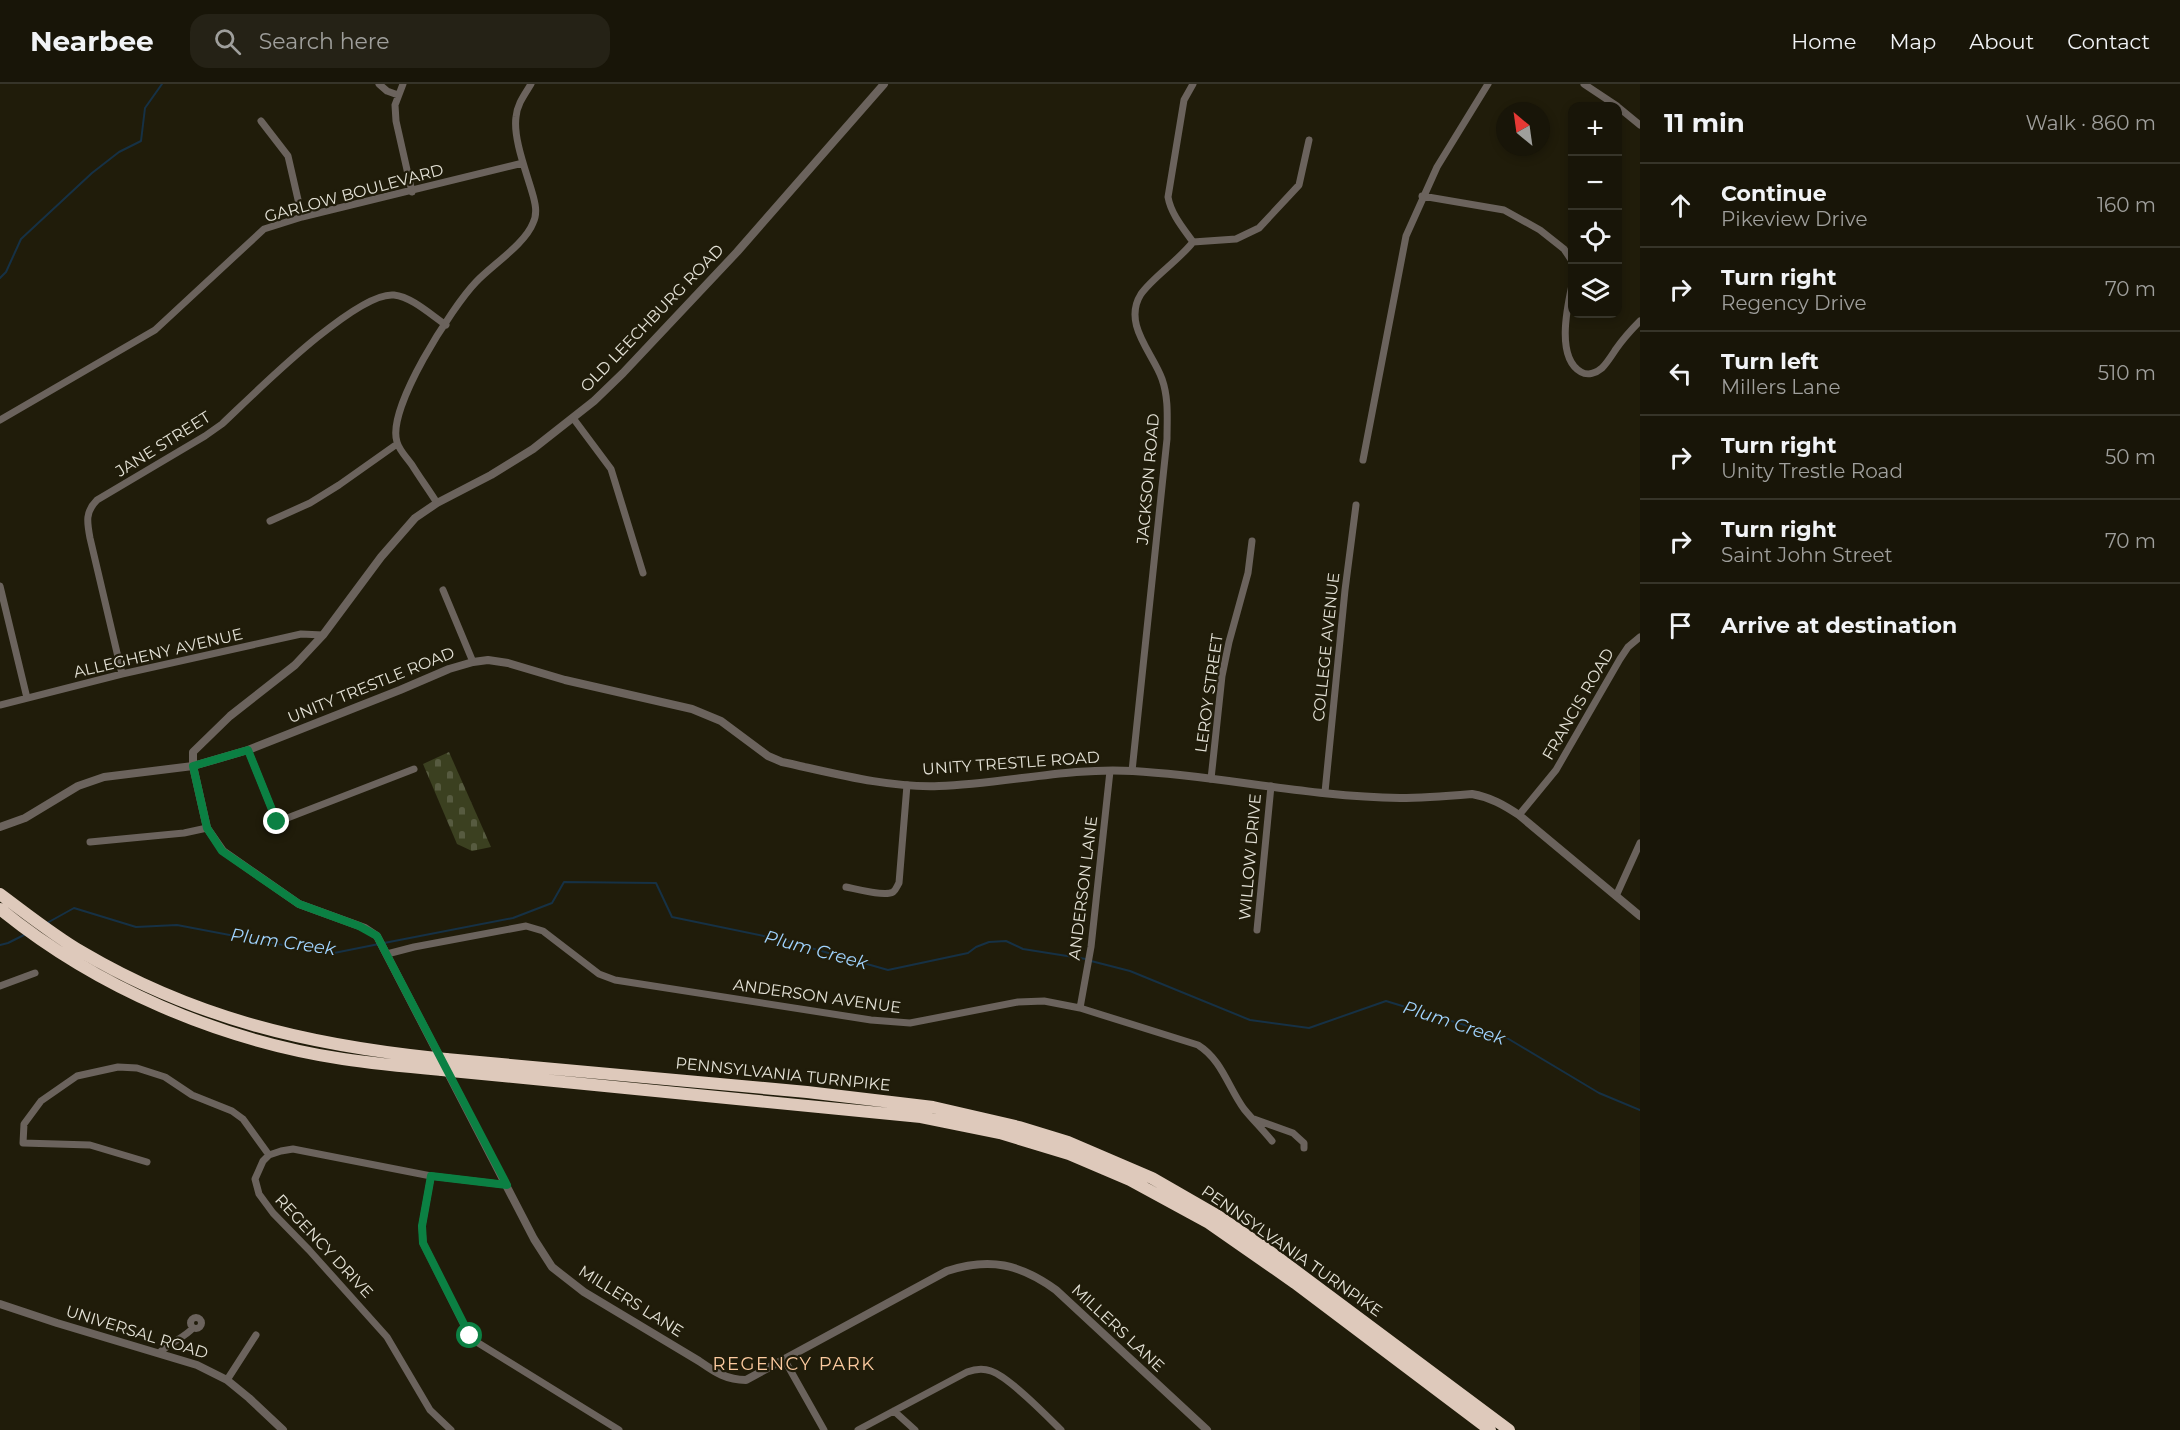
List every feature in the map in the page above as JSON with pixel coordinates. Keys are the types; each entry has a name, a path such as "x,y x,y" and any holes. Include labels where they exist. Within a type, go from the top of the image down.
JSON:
{"highway":[{"name":"PENNSYLVANIA TURNPIKE","path":"0,894 45,928 81,951 154,990 197,1008 316,1042 444,1064 921,1117 1000,1133 1069,1154 1130,1180 1170,1200 1209,1224 1303,1290 1490,1430"},
{"name":"PENNSYLVANIA TURNPIKE","path":"0,909 45,942 140,996 196,1020 254,1040 313,1053 342,1059 444,1064 807,1092 933,1107 1019,1126 1068,1142 1152,1178 1218,1216 1274,1254 1509,1430"}],"street":[{"path":"379,84 387,91 398,95"},
{"path":"403,84 395,105 396,122 412,192"},
{"path":"437,503 397,444 395,430 402,402 419,366 446,324 476,282 513,247 533,224 535,205 523,163 515,118 521,100 531,84"},
{"name":"OLD LEECHBURG ROAD","path":"193,766 193,752 198,746 230,716 286,674 323,635 404,529 415,518 437,503 517,460 573,418 623,373 737,252 884,84"},
{"path":"1193,84 1184,100 1168,197 1169,206 1175,217 1193,242 1236,239 1260,227 1299,185 1309,140"},
{"path":"1364,460 1406,236 1437,167 1488,84"},
{"path":"1584,84 1611,102"},
{"path":"1622,111 1640,125"},
{"path":"261,121 288,156 302,217"},
{"name":"GARLOW BOULEVARD","path":"0,420 155,330 264,230 302,217 412,192 523,163"},
{"path":"1422,196 1504,210 1519,216 1564,249 1568,255"},
{"name":"JACKSON ROAD","path":"1132,771 1167,439 1167,399 1161,378 1137,329 1136,309 1146,288 1193,242"},
{"name":"JANE STREET","path":"122,674 90,538 87,520 91,506 97,500 222,424 329,326 374,300 395,295 446,324"},
{"path":"1568,311 1565,330 1567,354 1572,366 1583,374 1592,374 1602,368 1626,335 1640,321"},
{"path":"573,418 611,469 643,573"},
{"path":"270,521 310,503 397,444"},
{"name":"COLLEGE AVENUE","path":"1325,792 1345,590 1356,505"},
{"name":"LEROY STREET","path":"1211,779 1222,676 1248,573 1252,541"},
{"path":"0,586 27,698"},
{"path":"443,590 473,662"},
{"name":"ALLEGHENY AVENUE","path":"0,705 122,674 301,634 323,635"},
{"name":"FRANCIS ROAD","path":"1519,815 1556,770 1620,659 1628,647 1640,637"},
{"name":"UNITY TRESTLE ROAD","path":"0,827 25,818 78,786 104,777 193,766 248,750 449,669 488,660 692,709 721,721 768,756 782,762 891,784 937,786 990,783 1082,771 1132,771 1398,798 1472,794 1484,796 1502,803 1519,815 1640,916"},
{"path":"248,750 277,822 414,769"},
{"path":"193,766 207,828 222,851 299,904 365,928 383,947"},
{"name":"ANDERSON LANE","path":"1080,1008 1091,947 1110,771"},
{"path":"846,888 886,894 894,891 899,883 907,784"},
{"name":"WILLOW DRIVE","path":"1257,930 1270,786"},
{"path":"90,842 184,833 207,828"},
{"path":"1616,896 1640,843"},
{"name":"ANDERSON AVENUE","path":"383,947 437,942 526,926 543,931 599,974 615,980 871,1020 910,1023 1018,1002 1044,1001 1080,1008 1198,1045 1207,1050 1245,1109 1272,1141"},
{"name":"MILLERS LANE","path":"383,947 534,1239 552,1267 584,1292 724,1377 746,1380 947,1271 975,1263 994,1263 1037,1276 1056,1290 1207,1430"},
{"path":"0,986 35,974"},
{"path":"147,1162 90,1144 23,1143 24,1124 41,1101 77,1076 118,1067 137,1068 165,1077 198,1098 232,1111 243,1119 269,1155 293,1149 431,1176 507,1185"},
{"path":"1254,1119 1293,1133 1304,1143 1304,1149"},
{"name":"REGENCY DRIVE","path":"269,1155 263,1161 255,1179 259,1194 273,1213 387,1336 430,1410 451,1430"},
{"path":"431,1176 422,1226 423,1243 470,1336 491,1353 619,1430"},
{"name":"UNIVERSAL ROAD","path":"0,1304 197,1365 227,1380 283,1430"},
{"path":"159,1353 167,1344 193,1328"},
{"path":"227,1380 255,1335"},
{"path":"784,1359 824,1430"},
{"path":"858,1430 967,1372 986,1369 993,1371 1008,1382 1061,1430"},
{"path":"894,1411 915,1430"}],"green space":[{"path":"449,752 491,847 472,851 457,844 423,764"}],"waterway":[{"path":"0,278 6,272 21,239 92,173 119,152 141,141 145,108 162,84"},
{"name":"Plum Creek","path":"384,943 513,918 552,903 564,882 656,883 672,917 783,940 888,970 968,953 989,942 1006,941 1023,949 1086,959"},
{"name":"Plum Creek","path":"47,923 74,908 136,927 177,925 334,953 379,944"},
{"name":"Plum Creek","path":"0,945 26,934"},
{"name":"Plum Creek","path":"1091,961 1130,971 1250,1020 1309,1028 1386,1001 1507,1038 1599,1093 1640,1110"}],"district":[{"name":"REGENCY PARK","path":"794,1364"}],"route":[{"path":"277,822 248,750 193,766 207,828 222,851 299,904 359,926 377,936 507,1185 431,1176 422,1226 423,1243 470,1336"}]}
